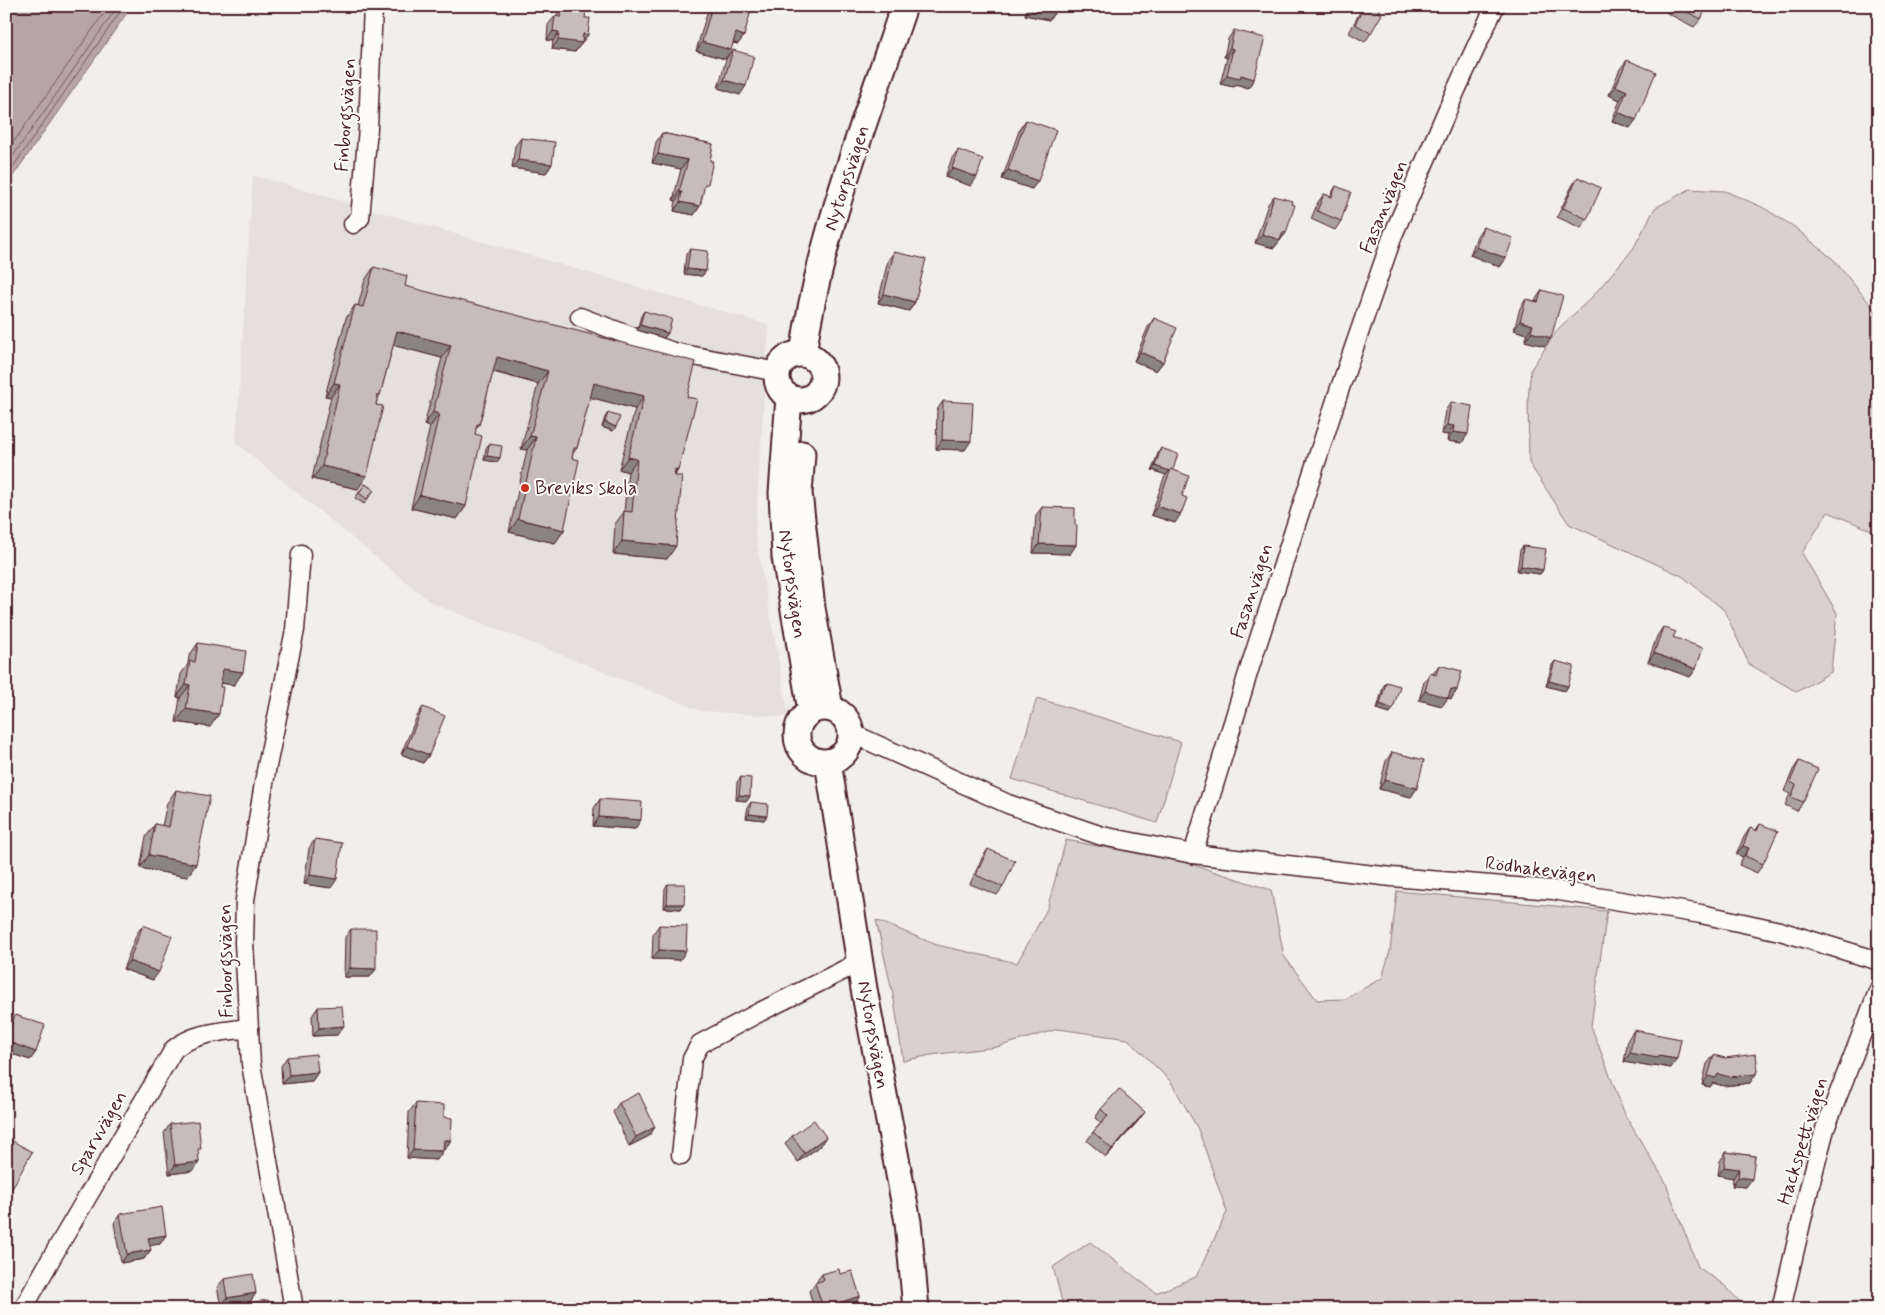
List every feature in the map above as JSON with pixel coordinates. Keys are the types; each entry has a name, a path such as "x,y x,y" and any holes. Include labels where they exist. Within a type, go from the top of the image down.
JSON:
{"street":[{"name":"Finborgsvägen","path":"353,224 360,218 368,128 373,6"},
{"name":"Nytorpsvägen","path":"803,354 808,317 823,253 844,182 904,6"},
{"name":"Fasanvägen","path":"1193,854 1252,661 1339,391 1393,235 1495,6"},
{"path":"580,317 673,352 778,372"},
{"path":"803,354 815,360 823,374 819,390 813,396 798,398 779,386 778,372 785,360 791,356 803,354"},
{"name":"Nytorpsvägen","path":"798,398 782,493 785,548 820,709"},
{"name":"Finborgsvägen","path":"294,1309 251,1064 244,943 245,900 266,771 295,630 301,554"},
{"path":"820,709 839,713 846,719 851,733 851,741 845,752 836,760 828,762 812,760 799,747 796,729 801,719 820,709"},
{"path":"851,733 1008,804 1102,836 1193,854"},
{"name":"Nytorpsvägen","path":"828,762 859,957 908,1222 916,1309"},
{"name":"Rödhakevägen","path":"1193,854 1392,877 1553,890 1701,914 1780,931 1879,961"},
{"path":"681,1155 692,1059 700,1044 850,967 859,957"},
{"name":"Hackspettvägen","path":"1781,1309 1810,1184 1825,1129 1879,989"},
{"name":"Sparvvägen","path":"23,1309 174,1049 185,1040 197,1036 249,1028"}],"shaded area":[{"name":"Breviks skola","path":"253,175 769,325 755,533 789,717 701,711 432,603 236,443"},
{"path":"1690,189 1725,191 1762,207 1793,226 1834,260 1875,310 1879,318 1879,537 1871,530 1828,512 1802,553 1837,613 1831,672 1797,692 1749,664 1724,610 1682,576 1569,524 1529,463 1528,399 1531,369 1558,329 1591,298 1633,249 1655,208"},
{"path":"1037,698 1181,742 1157,823 1012,779"},
{"path":"1066,840 1188,863 1271,890 1284,956 1317,1000 1345,999 1382,978 1390,951 1397,891 1607,911 1591,1026 1626,1117 1665,1181 1698,1267 1724,1285 1747,1309 1064,1309 1053,1267 1090,1242 1156,1293 1196,1277 1227,1212 1198,1129 1171,1082 1128,1039 1058,1029 997,1047 931,1055 903,1061 894,1000 876,920 937,945 1017,963 1047,909"}],"water":[{"path":"6,6 129,6 129,10 6,186"}],"building":[{"path":"712,6 739,6 751,10 744,36 736,33 731,50 702,42"},
{"path":"1031,6 1056,6 1055,12"},
{"path":"1365,6 1381,6 1378,12 1382,14 1371,33 1355,24"},
{"path":"1676,6 1707,6 1701,19"},
{"path":"562,7 586,10 585,18 590,18 588,35 583,34 582,43 558,40 559,32 553,31 555,16 561,17"},
{"path":"1234,30 1265,38 1254,79 1241,75 1240,78 1227,75 1233,49 1230,48"},
{"path":"733,50 754,56 746,86 724,80"},
{"path":"1627,60 1656,72 1636,120 1618,112 1627,91 1616,86"},
{"path":"1026,120 1056,130 1038,181 1008,170"},
{"path":"662,133 713,144 710,161 713,161 708,184 705,184 700,206 680,202 682,192 679,192 688,160 658,154"},
{"path":"521,138 555,142 552,164 518,160"},
{"path":"958,150 983,159 977,177 952,168"},
{"path":"1578,177 1601,188 1587,219 1563,208"},
{"path":"1336,186 1351,192 1341,221 1317,211 1324,194 1332,197"},
{"path":"1274,196 1292,201 1291,204 1295,205 1286,233 1283,232 1280,240 1262,234"},
{"path":"1483,227 1513,238 1506,258 1476,247"},
{"path":"690,249 708,251 706,271 687,269"},
{"path":"894,252 926,259 915,302 884,294"},
{"path":"374,267 407,276 405,286 696,362 687,397 697,399 678,470 675,469 674,476 682,476 676,546 622,541 624,511 632,512 637,459 628,457 644,396 594,383 577,448 574,448 572,458 579,460 564,530 518,519 536,437 530,436 548,371 497,357 479,425 477,424 475,434 482,436 466,506 420,495 439,414 433,412 451,345 397,331 380,395 378,394 376,405 383,406 367,476 322,466 340,384 334,383 355,305 363,307"},
{"path":"1542,290 1563,296 1551,338 1531,332 1533,325 1520,321 1526,299 1538,302"},
{"path":"644,311 672,319 668,333 640,325"},
{"path":"1154,318 1177,328 1163,362 1140,352"},
{"path":"943,401 973,403 971,441 942,440"},
{"path":"1451,402 1472,406 1468,434 1453,432 1454,426 1447,425"},
{"path":"608,413 620,417 616,427 605,422"},
{"path":"489,444 502,446 500,458 487,456"},
{"path":"1161,448 1178,454 1173,470 1171,469 1170,471 1155,466"},
{"path":"1171,469 1189,476 1182,496 1187,498 1181,514 1157,506"},
{"path":"365,484 374,490 367,499 359,493"},
{"path":"1042,507 1075,508 1075,525 1077,525 1076,545 1039,544"},
{"path":"1523,546 1546,549 1543,570 1521,566"},
{"path":"1663,627 1676,632 1673,637 1703,648 1696,669 1654,653"},
{"path":"198,643 246,651 243,672 223,669 220,687 223,687 219,714 186,709 190,685 186,684 190,661 195,662"},
{"path":"1555,661 1574,666 1568,686 1549,681"},
{"path":"1439,665 1462,671 1457,690 1451,689 1448,698 1425,691 1430,673 1436,675"},
{"path":"1386,682 1400,686 1393,709 1380,704"},
{"path":"423,707 445,716 429,755 407,746"},
{"path":"1392,752 1424,760 1417,788 1385,780"},
{"path":"1799,761 1818,769 1803,802 1791,797 1796,785 1790,782"},
{"path":"741,777 751,778 750,796 739,795"},
{"path":"176,790 210,796 196,864 149,855 155,824 169,827"},
{"path":"600,799 642,802 641,820 599,817"},
{"path":"751,802 768,804 767,816 749,814"},
{"path":"1760,824 1778,831 1763,864 1745,856 1749,848 1743,846 1750,828 1757,831"},
{"path":"315,839 342,843 337,879 310,875"},
{"path":"988,849 1015,861 1003,887 976,875"},
{"path":"668,884 685,884 684,904 667,904"},
{"path":"143,925 172,936 159,972 129,961"},
{"path":"659,925 687,926 686,951 659,950"},
{"path":"351,929 376,929 376,969 350,968"},
{"path":"342,1006 344,1026 319,1028 318,1007"},
{"path":"15,1015 45,1025 36,1052 6,1041"},
{"path":"1634,1030 1681,1039 1677,1059 1630,1053"},
{"path":"316,1054 318,1072 289,1075 287,1057"},
{"path":"1756,1054 1758,1071 1756,1074 1730,1077 1718,1074 1716,1078 1708,1076 1714,1055 1725,1058"},
{"path":"1119,1089 1145,1112 1112,1149 1093,1132 1108,1116 1101,1109"},
{"path":"639,1093 655,1127 636,1137 619,1103"},
{"path":"416,1103 444,1105 444,1117 452,1118 451,1140 444,1140 443,1151 413,1150"},
{"path":"814,1120 826,1137 804,1153 792,1136"},
{"path":"198,1121 201,1149 198,1149 199,1162 175,1165 170,1124"},
{"path":"11,1140 32,1152 13,1187 6,1184 6,1150"},
{"path":"1726,1152 1755,1156 1752,1179 1738,1177 1739,1169 1724,1167"},
{"path":"162,1207 166,1235 148,1238 151,1250 127,1254 120,1214"},
{"path":"839,1269 840,1274 852,1271 860,1296 823,1308 815,1283 824,1280 822,1274"},
{"path":"253,1274 256,1293 227,1298 224,1279"},
{"path":"268,1300 270,1309 223,1309 223,1307"}],"place":[{"name":"Breviks skola","path":"525,488"}]}
